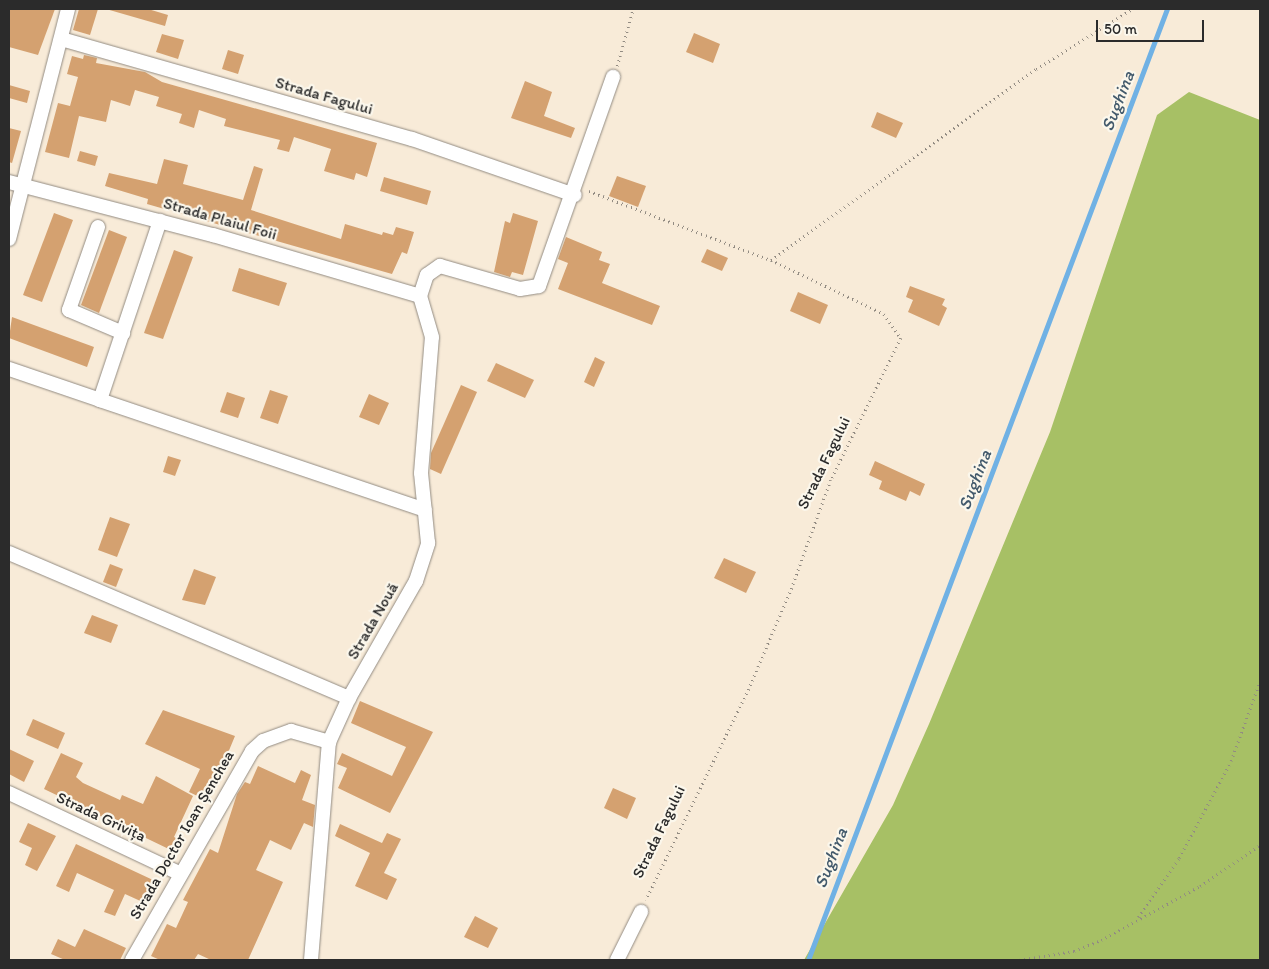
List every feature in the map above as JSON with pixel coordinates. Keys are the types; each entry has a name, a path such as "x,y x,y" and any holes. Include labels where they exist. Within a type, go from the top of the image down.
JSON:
{"street":[{"path":"9,238 68,9"},
{"name":"Strada Fagului","path":"60,39 412,140 576,191"},
{"path":"420,296 427,275 440,266 520,289 539,286 576,191 614,77"},
{"name":"Strada Plaiul Foii","path":"9,182 160,221 420,296"},
{"path":"100,400 160,221"},
{"path":"98,227 69,310 123,333"},
{"name":"Strada Nouă","path":"311,960 330,742 349,698 424,563 428,543 421,473 432,337 420,296"},
{"path":"9,369 425,510"},
{"path":"9,553 349,698"},
{"name":"Strada Doctor Ioan Șenchea","path":"132,960 179,873 243,764 263,741 291,731 330,742"},
{"name":"Strada Grivița","path":"9,793 179,873"},
{"path":"617,960 641,912"}],"path":[{"path":"614,77 633,9"},
{"path":"771,260 1036,69 1132,9"},
{"name":"Strada Fagului","path":"576,191 771,260 884,314 902,338 831,480 792,588 748,689 641,912"},
{"path":"1137,918 1179,858 1231,761 1260,681"},
{"path":"1020,960 1074,951 1200,886 1260,845"}],"green space":[{"path":"1189,92 1260,120 1260,960 804,960 893,805 929,724 1050,432 1157,115"}],"building":[{"path":"9,9 55,9 38,55 9,47"},
{"path":"79,9 98,9 90,35 73,30"},
{"path":"106,9 148,9 168,15 165,26"},
{"path":"694,33 720,44 713,63 686,52"},
{"path":"162,34 184,40 178,59 156,52"},
{"path":"228,50 244,55 238,74 222,69"},
{"path":"84,55 97,58 96,63 145,72 162,82 377,143 367,177 356,173 354,180 324,171 331,149 294,137 289,152 277,149 280,140 224,126 226,119 199,110 194,128 179,123 182,114 156,106 159,97 135,90 130,106 111,100 106,122 79,116 69,158 45,152 58,103 70,106 78,77 67,74 72,56 83,59"},
{"path":"525,81 552,92 544,116 575,128 571,138 511,118"},
{"path":"9,85 30,91 27,103 9,98"},
{"path":"877,112 903,123 896,138 871,127"},
{"path":"9,128 21,131 12,163 9,162"},
{"path":"80,151 98,156 95,166 77,161"},
{"path":"164,159 188,165 183,184 243,200 254,166 263,169 251,210 341,239 345,224 382,235 383,232 393,235 396,227 414,232 407,254 402,252 392,274 147,204 148,199 105,186 109,173 157,184"},
{"path":"617,176 646,186 638,207 609,196"},
{"path":"384,177 431,191 427,205 380,191"},
{"path":"54,213 73,220 42,302 23,295"},
{"path":"513,213 538,221 523,275 512,272 510,277 494,272 505,221 510,223"},
{"path":"109,230 127,237 99,313 81,305"},
{"path":"566,237 602,252 599,260 610,264 602,283 660,306 652,325 558,289 568,263 558,259"},
{"path":"707,249 728,258 722,271 701,262"},
{"path":"174,250 193,257 163,339 144,333"},
{"path":"239,268 287,283 279,306 232,291"},
{"path":"910,286 945,299 942,305 947,308 939,326 908,312 913,300 906,297"},
{"path":"798,292 828,305 820,324 790,311"},
{"path":"12,317 94,347 87,367 9,338"},
{"path":"595,357 605,362 594,387 584,382"},
{"path":"496,363 534,380 525,398 487,381"},
{"path":"461,385 477,392 441,474 430,469 431,453"},
{"path":"270,390 288,396 278,424 260,418"},
{"path":"227,392 245,398 238,418 220,412"},
{"path":"369,394 389,403 379,425 359,417"},
{"path":"168,456 181,460 175,476 163,472"},
{"path":"875,461 925,484 920,496 910,491 906,501 879,489 882,481 869,475"},
{"path":"110,517 130,524 117,557 98,550"},
{"path":"724,558 756,572 746,593 714,578"},
{"path":"110,564 123,569 116,587 103,582"},
{"path":"194,569 216,577 205,605 182,600"},
{"path":"92,615 118,625 111,643 84,633"},
{"path":"360,701 433,732 390,813 338,788 347,768 337,764 342,753 392,776 406,747 351,723"},
{"path":"163,710 235,736 208,801 189,792 200,769 145,744"},
{"path":"33,719 65,733 58,749 26,735"},
{"path":"9,749 34,761 24,782 9,774"},
{"path":"61,753 83,763 76,777 83,783 120,800 122,795 143,804 156,776 193,796 174,837 180,840 175,852 44,789"},
{"path":"258,766 295,783 301,770 311,775 302,800 315,805 313,827 304,823 291,850 270,840 256,870 283,882 248,960 211,960 198,954 194,960 160,960 151,956 167,924 176,928 188,902 183,900 210,849 218,853 237,794 245,782 250,784"},
{"path":"613,788 636,798 627,819 604,808"},
{"path":"28,823 56,836 37,871 25,865 32,848 19,842"},
{"path":"340,824 382,843 387,833 401,839 384,873 397,879 387,900 355,886 370,853 335,836"},
{"path":"76,844 153,880 147,904 125,894 115,916 104,912 114,890 77,873 69,892 56,886"},
{"path":"475,916 498,928 488,948 464,937"},
{"path":"84,929 126,948 120,960 65,960 51,954 58,939 75,947"}],"waterway":[{"name":"Sughina","path":"808,960 1167,9"}]}
